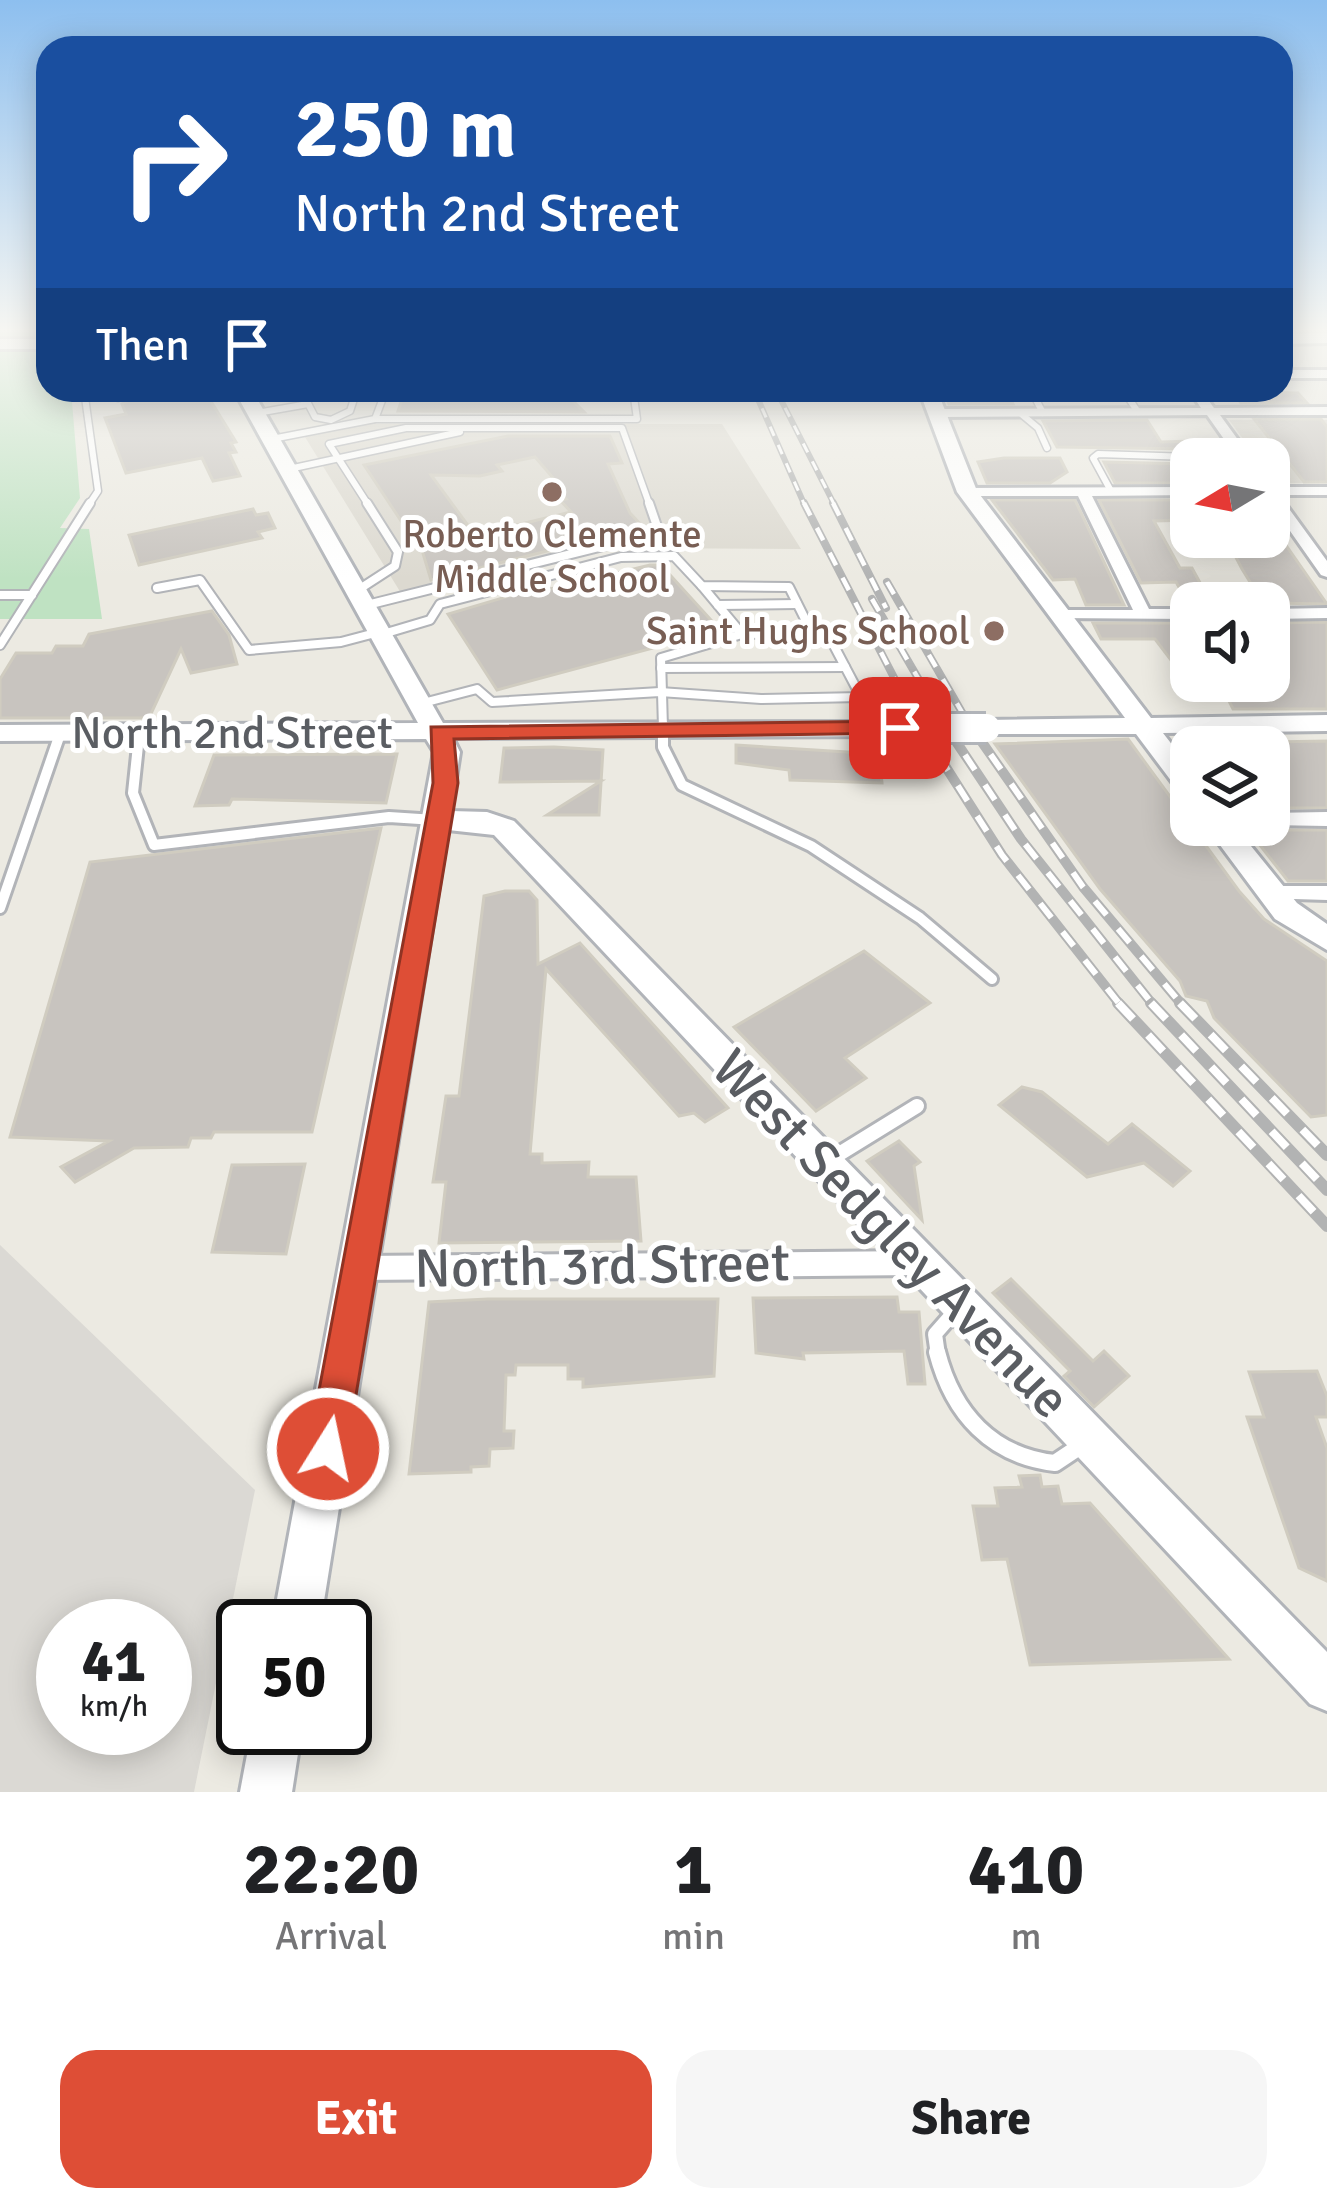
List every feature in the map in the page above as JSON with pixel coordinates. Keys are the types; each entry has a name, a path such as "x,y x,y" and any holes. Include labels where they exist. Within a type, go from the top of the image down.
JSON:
{"main road":[{"path":"257,413 440,732 448,767 301,1599"},
{"path":"937,413 967,492 1170,760"},
{"name":"North 2nd Street","path":"0,733 140,736 1327,723"},
{"name":"West Sedgley Avenue","path":"439,820 487,821 504,827 1327,1688"},
{"path":"1234,846 1269,893 1327,939"},
{"path":"266,1792 272,1755"}],"street":[{"path":"1211,412 1230,438"},
{"path":"937,413 1254,412"},
{"path":"1083,491 1143,614"},
{"path":"967,492 1170,491"},
{"path":"1290,491 1327,491"},
{"path":"1290,516 1320,551 1327,572"},
{"path":"1060,615 1170,614"},
{"path":"1290,614 1327,614"},
{"path":"1290,820 1327,819"},
{"path":"1269,893 1327,893"},
{"name":"North 3rd Street","path":"359,1268 917,1263"}],"lane":[{"path":"0,646 98,491 87,412"},
{"path":"257,413 265,412"},
{"path":"312,412 315,417 342,417 345,412"},
{"path":"375,418 378,412"},
{"path":"272,439 375,418 637,419 636,412"},
{"path":"1020,413 1038,428 1047,448"},
{"path":"289,470 487,427"},
{"path":"406,428 622,428 659,532 362,597 395,566 398,552 329,444 406,428"},
{"path":"1111,491 1094,458 1098,454 1170,456"},
{"path":"157,588 200,580 249,650 340,642 430,620 440,604 622,556 674,556 742,634"},
{"path":"702,586 789,587 812,633"},
{"path":"0,595 32,595"},
{"path":"718,605 797,604"},
{"path":"423,704 477,688 492,702 660,692 761,699 860,697 831,640 812,633 742,634 661,658 660,692 668,766 682,785 812,846 920,918 992,979"},
{"path":"661,668 845,667"},
{"path":"0,908 60,734"},
{"path":"140,736 131,761 136,820 154,845 389,817 439,820"},
{"path":"823,1164 917,1106"},
{"path":"959,1306 935,1334 937,1367 954,1403 1010,1456 1055,1463 1089,1441"}],"shaded area":[{"path":"1229,420 1327,420 1327,483 1290,483 1290,438 1242,438"},
{"name":"Roberto Clemente Middle School","path":"366,424 722,424 801,549 618,548 404,598 305,437"},
{"path":"0,1245 255,1490 233,1599 216,1599 216,1683 194,1792 0,1792"}],"green space":[{"path":"0,412 73,412 80,498 60,528 89,529 102,619 0,619"}],"building":[{"path":"217,412 236,442 231,443 236,452 229,453 240,476 213,481 202,458 126,473 105,418"},
{"path":"1254,419 1321,419 1327,427 1327,482 1304,482 1290,464 1290,438 1269,438"},
{"path":"1147,420 1161,442 1170,442 1170,449 1057,447 1043,421"},
{"path":"508,436 610,436 622,463 608,464 630,513 643,527 431,580 418,537 413,539 364,465","holes":["535,457 561,487 556,488 566,499 560,500 571,512 475,535 431,475 480,476 502,471 497,465"]},
{"path":"1060,458 1067,472 1050,483 987,483 978,462"},
{"path":"1104,462 1170,464 1170,483 1115,483"},
{"path":"992,500 1075,500 1124,605 1086,605 1075,579 1053,580"},
{"path":"1099,500 1170,500 1170,521 1154,521 1170,558 1180,568 1192,568 1200,582 1141,583"},
{"path":"253,509 256,515 268,513 275,528 258,532 262,538 139,565 129,535"},
{"path":"1290,551 1327,604 1290,603 1290,582 1250,582 1236,558 1290,558"},
{"path":"661,565 720,630 497,690 448,614 543,586 546,590"},
{"path":"212,611 229,635 237,664 191,673 181,649 149,718 0,718 0,679 16,653 52,653 56,646 83,646 89,634"},
{"path":"1327,622 1327,709 1233,709 1230,702 1290,702 1290,623"},
{"path":"1093,623 1170,623 1170,659 1155,639 1101,639"},
{"path":"1128,739 1170,797 1170,846 1206,846 1264,919 1327,961 1327,1115 1311,1117 1214,1018 1207,1001 1186,996 1180,981 1100,889 995,744"},
{"path":"1327,741 1327,808 1290,808 1290,742"},
{"path":"736,745 879,754 882,783 790,780 789,770 736,763"},
{"path":"504,748 603,750 599,815 547,815 601,781 500,782"},
{"path":"397,754 386,803 232,799 229,805 195,806 214,755"},
{"path":"381,828 312,1132 214,1132 211,1138 191,1138 188,1147 134,1148 75,1182 61,1167 109,1141 10,1137 90,862"},
{"path":"1290,830 1327,830 1327,881 1288,881 1261,846 1290,846"},
{"path":"529,891 537,900 538,964 580,943 728,1108 705,1122 694,1113 679,1116 546,969 530,1154 542,1154 542,1163 589,1162 588,1177 636,1177 641,1241 439,1243 446,1182 433,1182 446,1096 459,1096 484,896"},
{"path":"864,951 930,1003 845,1058 866,1078 816,1111 734,1027"},
{"path":"1022,1087 1042,1092 1108,1144 1132,1124 1190,1171 1173,1186 1144,1163 1087,1177 999,1105"},
{"path":"899,1141 920,1162 914,1166 922,1220 867,1161"},
{"path":"305,1164 286,1254 212,1252 232,1165"},
{"path":"1011,1279 1093,1361 1104,1351 1129,1376 1094,1407 1064,1376 1070,1371 993,1293"},
{"path":"897,1297 899,1312 919,1312 925,1384 908,1384 904,1351 803,1353 804,1359 756,1353 753,1298"},
{"path":"718,1299 714,1376 583,1387 583,1379 568,1379 568,1365 516,1365 515,1375 506,1375 504,1431 514,1431 513,1448 490,1449 489,1466 471,1467 471,1472 409,1474 429,1302"},
{"path":"1317,1371 1327,1396 1327,1417 1316,1417 1327,1448 1327,1581 1299,1568 1247,1417 1264,1417 1249,1372"},
{"path":"1040,1475 1042,1487 1058,1486 1062,1504 1090,1503 1229,1659 1030,1665 1007,1559 982,1560 973,1506 998,1506 995,1488 1022,1487 1019,1476"}],"railway":[{"path":"764,412 805,506"},
{"path":"787,412 835,506"},
{"path":"804,503 920,728"},
{"path":"833,503 886,608"},
{"path":"887,582 971,728"},
{"path":"872,599 947,728"},
{"path":"919,725 1002,855 1121,1006"},
{"path":"970,725 1083,887 1183,1006"},
{"path":"947,728 1021,839 1154,1006"},
{"path":"1118,1003 1327,1226"},
{"path":"1151,1003 1327,1190"},
{"path":"1180,1003 1327,1155"}],"place":[{"name":"Roberto Clemente Middle School","path":"552,492"},
{"name":"Saint Hughs School","path":"994,631"}],"route":[{"path":"328,1449 448,767 440,732 900,728"}]}
